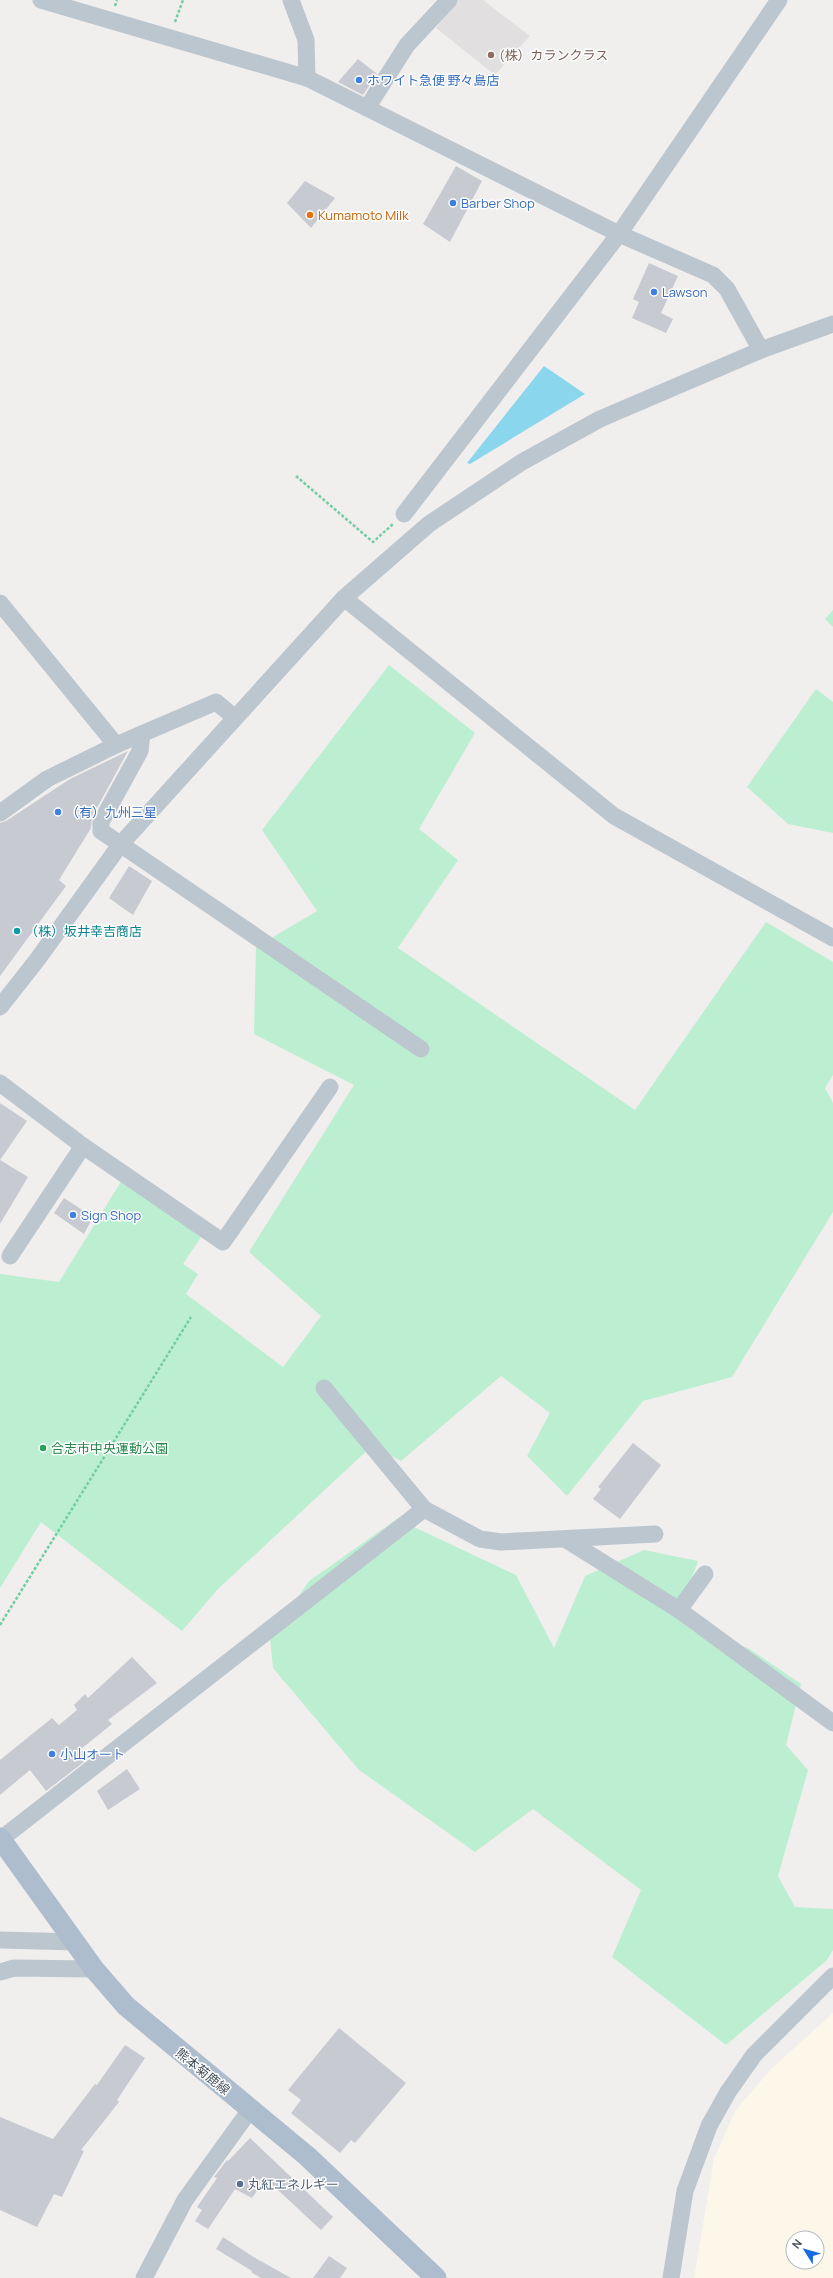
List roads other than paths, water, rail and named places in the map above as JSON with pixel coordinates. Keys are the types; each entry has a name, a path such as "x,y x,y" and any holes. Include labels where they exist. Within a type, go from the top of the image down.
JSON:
{"main road":[{"name":"熊本菊鹿線","path":"0,1838 94,1969 126,2006 307,2156 436,2278"}],"street":[{"path":"40,0 307,78 619,234 713,275 727,289 761,350"},
{"path":"291,0 306,40 307,78"},
{"path":"367,108 407,45 448,0"},
{"path":"404,514 619,234 779,0"},
{"path":"0,1007 37,960 120,845 234,716 344,598 428,524 522,462 600,419 761,350 833,324"},
{"path":"344,598 614,816 833,938"},
{"path":"0,603 116,745"},
{"path":"0,813 47,779 116,745 216,702 234,716"},
{"path":"142,734 140,751 101,822 101,831 421,1049"},
{"path":"0,1084 84,1146 224,1242 330,1087"},
{"path":"10,1256 84,1146"},
{"path":"324,1388 424,1509 480,1539 501,1542 655,1534"},
{"path":"0,1838 424,1509"},
{"path":"565,1539 679,1610 833,1723"},
{"path":"679,1610 705,1574"},
{"path":"0,1940 76,1942"},
{"path":"0,1972 14,1968 94,1969"},
{"path":"670,2278 685,2190 709,2126 728,2092 754,2055 833,1976"},
{"path":"144,2278 186,2200 250,2110"}],"water":[{"path":"544,366 585,394 470,464 467,463"}],"place":[{"name":"(株）カランクラス","path":"491,55"},
{"name":"ホワイト急便 野々島店","path":"359,80"},
{"name":"Barber Shop","path":"453,203"},
{"name":"Kumamoto Milk","path":"310,215"},
{"name":"Lawson","path":"654,292"},
{"name":"（有）九州三星","path":"58,812"},
{"name":"（株）坂井幸吉商店","path":"17,931"},
{"name":"Sign Shop","path":"73,1215"},
{"name":"合志市中央運動公園","path":"43,1448"},
{"name":"小山オート","path":"52,1754"},
{"name":"丸紅エネルギー","path":"240,2184"}]}
